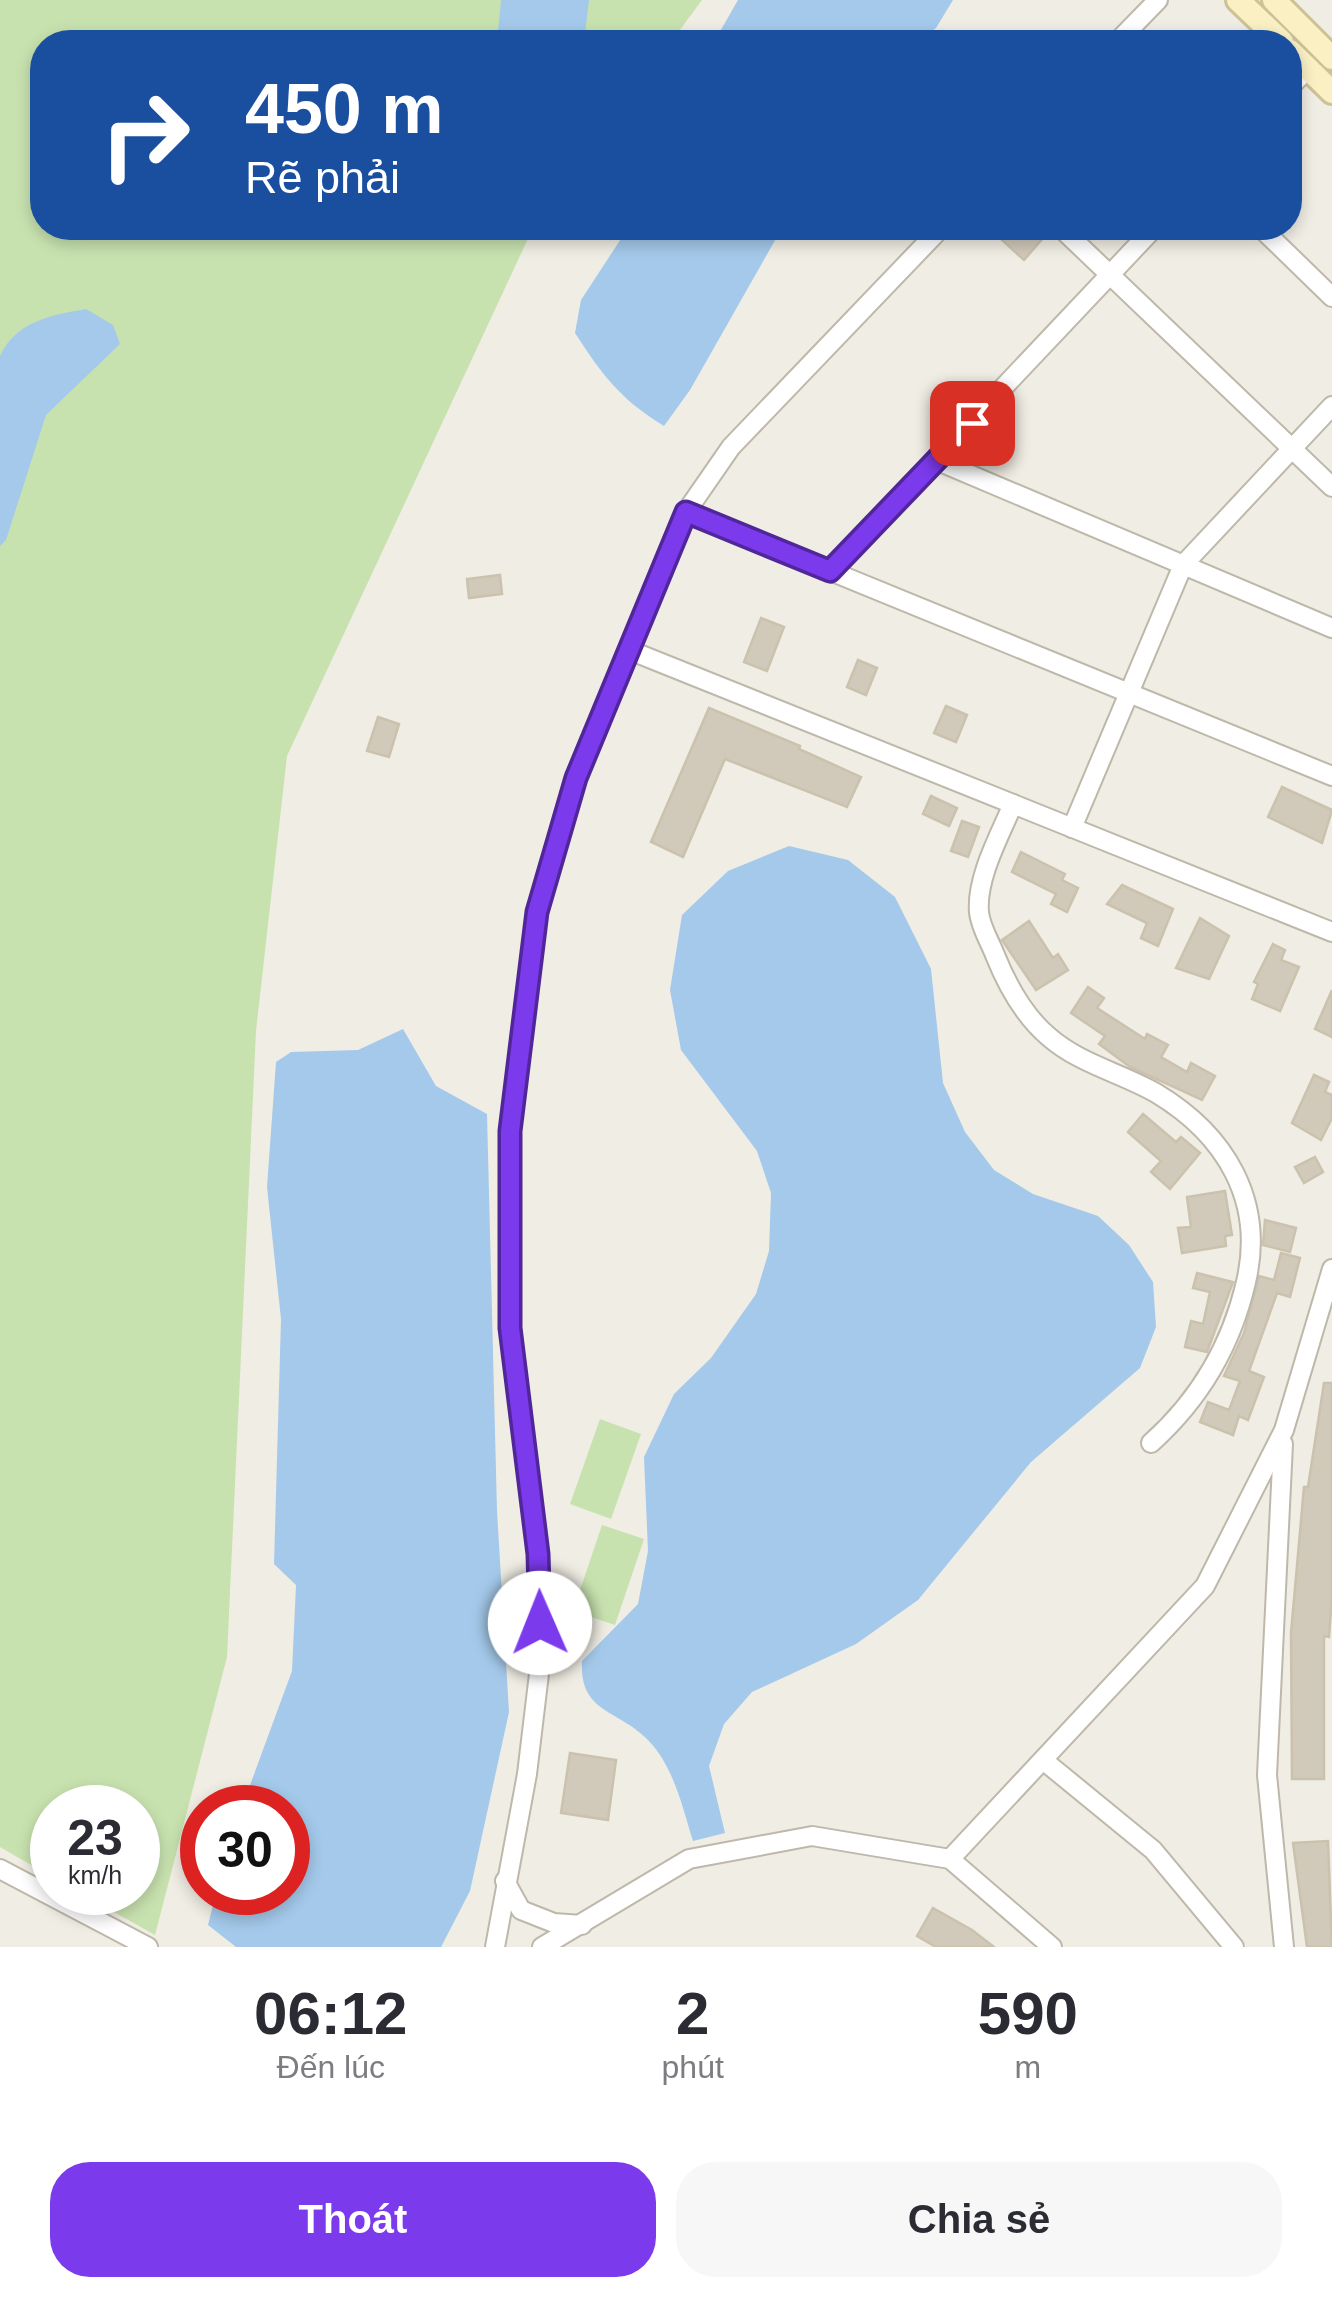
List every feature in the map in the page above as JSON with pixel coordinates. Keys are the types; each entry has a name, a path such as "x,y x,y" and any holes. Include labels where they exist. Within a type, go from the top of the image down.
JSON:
{"main road":[{"path":"1238,0 1269,30"},
{"path":"1274,0 1332,58"},
{"path":"1302,62 1332,92"}],"street":[{"path":"1129,30 1158,0"},
{"path":"1302,74 1308,68"},
{"path":"495,1947 527,1774 541,1657 538,1554 510,1328 510,1131 537,912 576,778 686,512 758,417 929,240"},
{"path":"1074,240 1332,487"},
{"path":"830,571 1142,240"},
{"path":"1273,240 1332,297"},
{"path":"1072,828 1183,565 1332,406"},
{"path":"938,460 1332,628"},
{"path":"686,512 1332,776"},
{"path":"629,650 1332,932"},
{"path":"1013,804 986,875 979,912 999,964 1026,1014 1050,1039 1097,1068 1154,1092 1203,1126 1233,1162 1250,1211 1254,1251 1234,1323 1214,1371 1183,1414 1151,1443"},
{"path":"950,1859 1205,1586 1284,1430 1332,1269"},
{"path":"1284,1430 1267,1775 1284,1947"},
{"path":"1043,1760 1153,1850 1234,1947"},
{"path":"542,1947 689,1860 765,1842 812,1836 950,1859 1052,1947"},
{"path":"0,1868 148,1947"},
{"path":"506,1881 522,1910 554,1923 582,1924"}],"green space":[{"path":"0,0 702,0 680,30 30,30 30,240 527,240 287,756 256,1031 227,1657 194,1785 180,1785 180,1838 155,1935 119,1915 160,1915 160,1785 30,1785 30,1864 0,1847"},
{"path":"600,1419 641,1434 611,1519 570,1504"},
{"path":"602,1525 644,1539 615,1625 573,1611"}],"water":[{"path":"501,0 589,0 585,30 498,30"},
{"path":"738,0 953,0 933,30 721,30"},
{"path":"620,240 775,240 690,390 664,426 614,386 575,333 581,300"},
{"path":"86,309 113,325 120,344 46,415 6,540 0,546 0,356 25,327 48,317"},
{"path":"789,846 848,860 895,897 931,969 943,1083 965,1132 994,1170 1033,1194 1098,1216 1129,1245 1153,1282 1156,1327 1140,1368 1031,1462 918,1600 856,1644 752,1692 724,1724 709,1766 725,1833 693,1841 664,1762 648,1740 594,1701 583,1678 582,1661 638,1604 648,1551 644,1457 674,1394 711,1358 756,1294 769,1251 771,1193 757,1151 681,1050 670,990 682,915 728,871"},
{"path":"403,1029 436,1086 487,1114 497,1511 509,1712 470,1891 441,1947 236,1947 208,1925 210,1915 310,1915 310,1785 250,1785 292,1671 296,1585 274,1564 281,1319 267,1187 276,1062 291,1052 358,1050"}],"building":[{"path":"1002,240 1041,240 1024,260"},
{"path":"500,575 502,594 469,598 467,579"},
{"path":"761,618 784,627 767,671 744,662"},
{"path":"858,660 877,668 866,695 847,687"},
{"path":"946,706 967,715 956,742 934,733"},
{"path":"709,708 800,746 799,749 861,777 847,807 725,759 683,857 651,842"},
{"path":"378,717 399,724 389,757 367,751"},
{"path":"1282,787 1332,810 1322,843 1268,817"},
{"path":"931,796 957,808 949,826 923,814"},
{"path":"962,821 979,827 968,857 951,851"},
{"path":"1021,852 1065,874 1062,880 1078,888 1067,912 1051,904 1056,894 1012,872"},
{"path":"1122,885 1173,909 1158,946 1141,938 1147,923 1107,904"},
{"path":"1200,918 1229,936 1209,979 1176,968"},
{"path":"1029,921 1053,958 1058,954 1068,970 1036,990 1002,940"},
{"path":"1273,944 1285,950 1281,960 1299,967 1280,1011 1252,999 1258,984 1254,982"},
{"path":"1088,987 1104,998 1097,1008 1145,1039 1147,1034 1168,1045 1161,1057 1187,1072 1191,1063 1215,1076 1202,1100 1130,1067 1099,1044 1105,1036 1071,1013"},
{"path":"1332,990 1332,1037 1315,1029"},
{"path":"1314,1075 1329,1082 1325,1092 1332,1095 1332,1118 1321,1140 1292,1123"},
{"path":"1143,1114 1176,1142 1181,1137 1200,1153 1170,1189 1151,1172 1161,1161 1128,1132"},
{"path":"1315,1157 1323,1172 1304,1183 1295,1167"},
{"path":"1225,1191 1232,1235 1225,1236 1226,1246 1182,1253 1178,1228 1191,1227 1187,1197"},
{"path":"1265,1220 1296,1228 1290,1252 1263,1245"},
{"path":"1281,1253 1300,1258 1290,1297 1277,1293 1249,1371 1264,1377 1248,1420 1239,1416 1233,1435 1200,1422 1208,1402 1229,1410 1240,1381 1224,1376 1244,1333 1259,1276 1274,1280"},
{"path":"1197,1273 1233,1282 1207,1352 1185,1347 1191,1321 1203,1324 1210,1292 1193,1288"},
{"path":"1324,1383 1332,1383 1332,1597 1329,1637 1324,1636 1324,1779 1292,1779 1291,1633 1304,1487 1308,1487"},
{"path":"570,1753 616,1760 608,1820 561,1813"},
{"path":"1328,1841 1332,1947 1307,1947 1293,1843"},
{"path":"933,1908 994,1947 936,1947 917,1936"}],"route":[{"path":"540,1623 538,1554 510,1328 510,1131 537,912 576,778 644,605 686,512 830,571 972,423"}]}
